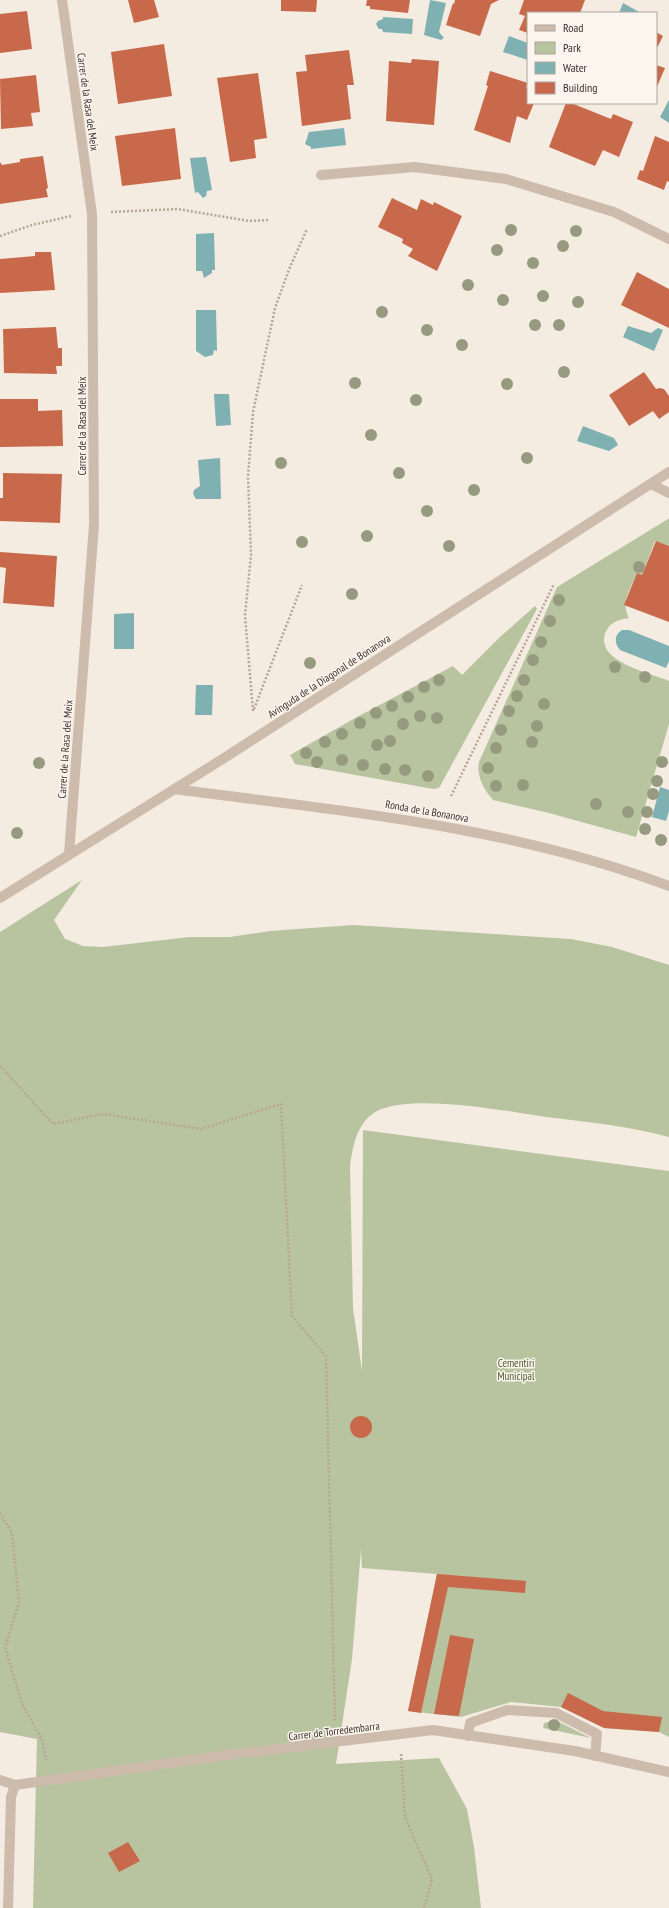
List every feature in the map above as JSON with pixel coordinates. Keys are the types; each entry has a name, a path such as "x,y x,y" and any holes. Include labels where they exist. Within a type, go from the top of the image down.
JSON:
{"street":[{"name":"Carrer de la Rasa del Meix","path":"62,0 92,214 94,525 69,854"},
{"path":"321,175 415,167 506,179 614,212 669,239"},
{"name":"Avinguda de la Diagonal de Bonanova","path":"0,898 174,789 669,472"},
{"path":"651,484 669,493"},
{"name":"Ronda de la Bonanova","path":"174,789 396,818 491,835 623,868 669,886"},
{"path":"468,1736 470,1723 507,1710 556,1713 597,1734 595,1756"},
{"name":"Carrer de Torredembarra","path":"0,1780 15,1785 433,1730 575,1752 669,1772"},
{"path":"8,1908 11,1797 15,1785"}],"path":[{"path":"106,213 178,209 249,221 270,220"},
{"path":"0,236 32,225 77,215"},
{"path":"302,585 253,711 245,616 250,554 248,476 253,412 275,308 290,267 307,229"},
{"path":"451,796 554,584"},
{"path":"0,1066 53,1124 103,1114 201,1129 281,1104 292,1316 326,1356 336,1742"},
{"path":"0,1513 12,1533 19,1602 5,1648 23,1706 42,1739 48,1780"},
{"path":"400,1735 405,1817 432,1879 424,1908"}],"green space":[{"path":"668,519 669,546 655,541 642,575 637,573 627,596 626,607 629,618 611,624 605,634 604,644 616,659 638,670 669,681 669,724 636,837 549,813 493,800 480,778 478,767 479,762 557,587"},
{"path":"535,606 537,609 439,788 433,789 295,764 290,755 357,717 453,666 462,675 500,637"},
{"name":"Cementiri Municipal","path":"82,880 54,920 65,939 83,946 103,947 189,937 230,937 270,931 353,925 571,939 612,947 669,965 669,1137 623,1127 484,1108 435,1103 393,1106 377,1111 365,1121 360,1128 353,1150 350,1166 353,1308 362,1371 363,1130 669,1171 669,1737 659,1732 604,1728 561,1707 511,1702 461,1717 408,1711 437,1574 362,1568 361,1550 352,1659 336,1764 439,1758 467,1809 474,1847 481,1908 33,1908 37,1739 0,1732 0,932"},
{"path":"555,1720 591,1738 543,1728 544,1723"}],"water":[{"path":"430,0 446,3 439,32 444,38 441,40 424,35"},
{"path":"623,3 639,12 619,12"},
{"path":"383,17 413,19 412,34 383,32 382,29 379,29 376,24 378,21 383,19"},
{"path":"509,36 527,43 527,60 503,52"},
{"path":"669,100 669,123 660,117"},
{"path":"344,128 346,145 311,149 311,147 305,144 309,132"},
{"path":"206,157 212,190 207,191 206,196 203,198 198,192 195,193 190,158"},
{"path":"214,233 215,270 212,270 212,273 204,278 202,271 196,271 196,234"},
{"path":"196,310 216,310 217,351 214,350 213,355 205,357 196,351"},
{"path":"628,326 651,333 658,328 663,330 654,351 623,337"},
{"path":"214,394 229,394 231,425 216,426"},
{"path":"583,426 614,438 618,445 609,451 577,441"},
{"path":"220,458 221,499 196,499 193,494 194,490 200,486 198,460"},
{"path":"134,613 134,649 114,649 114,614"},
{"path":"622,630 629,630 669,646 669,661 666,668 620,650 616,642 616,637"},
{"path":"196,685 213,685 212,715 195,715"},
{"path":"660,787 669,790 669,811 666,821 652,817"}],"building":[{"path":"128,0 154,0 159,17 134,23"},
{"path":"281,0 317,0 316,12 281,11"},
{"path":"367,0 410,0 408,13 370,9 370,6 366,6"},
{"path":"455,0 499,0 491,4 480,36 446,25"},
{"path":"524,0 585,0 580,12 527,12 527,33 519,30 525,16 519,14"},
{"path":"27,11 32,49 0,53 0,14"},
{"path":"657,33 663,36 657,48"},
{"path":"164,44 172,96 118,104 111,52"},
{"path":"349,50 354,85 347,85 351,119 302,126 296,72 307,71 305,55"},
{"path":"412,59 439,61 434,125 386,121 389,61 411,63"},
{"path":"657,65 665,68 657,87"},
{"path":"490,71 527,83 527,104 534,104 527,120 517,116 510,143 474,130 488,86 486,85"},
{"path":"258,73 267,138 254,140 256,158 230,162 217,78"},
{"path":"36,75 40,112 31,113 33,126 1,129 0,79"},
{"path":"566,104 574,104 611,119 613,114 633,122 619,157 603,150 595,166 549,147"},
{"path":"175,128 181,179 122,186 115,136"},
{"path":"655,136 669,142 669,182 667,181 664,190 637,179 640,170 643,171"},
{"path":"43,156 48,197 0,204 0,162 2,165 20,162 20,159"},
{"path":"392,198 417,210 421,199 433,205 434,202 462,216 437,271 408,256 413,249 402,243 403,239 378,227"},
{"path":"35,252 51,252 55,290 0,293 0,259 35,256"},
{"path":"637,272 669,289 669,328 621,305"},
{"path":"56,327 58,348 62,348 62,366 56,366 57,374 4,373 3,329"},
{"path":"644,372 656,389 664,389 669,396 669,412 659,419 653,411 629,426 609,395"},
{"path":"0,399 38,399 38,411 62,410 63,446 0,447"},
{"path":"3,473 62,474 60,523 0,521 0,498 3,498"},
{"path":"656,541 669,546 669,622 624,605 637,573 642,575"},
{"path":"0,552 57,556 54,607 3,603 6,568 0,567"},
{"path":"361,1416 365,1417 371,1423 371,1431 365,1437 361,1438 357,1437 351,1431 350,1427 351,1423 357,1417"},
{"path":"437,1574 526,1581 525,1593 448,1587 421,1713 408,1711"},
{"path":"450,1635 474,1639 459,1716 434,1714"},
{"path":"568,1693 603,1711 662,1717 659,1732 604,1728 561,1707"},
{"path":"128,1842 140,1861 119,1872 108,1853"}]}
